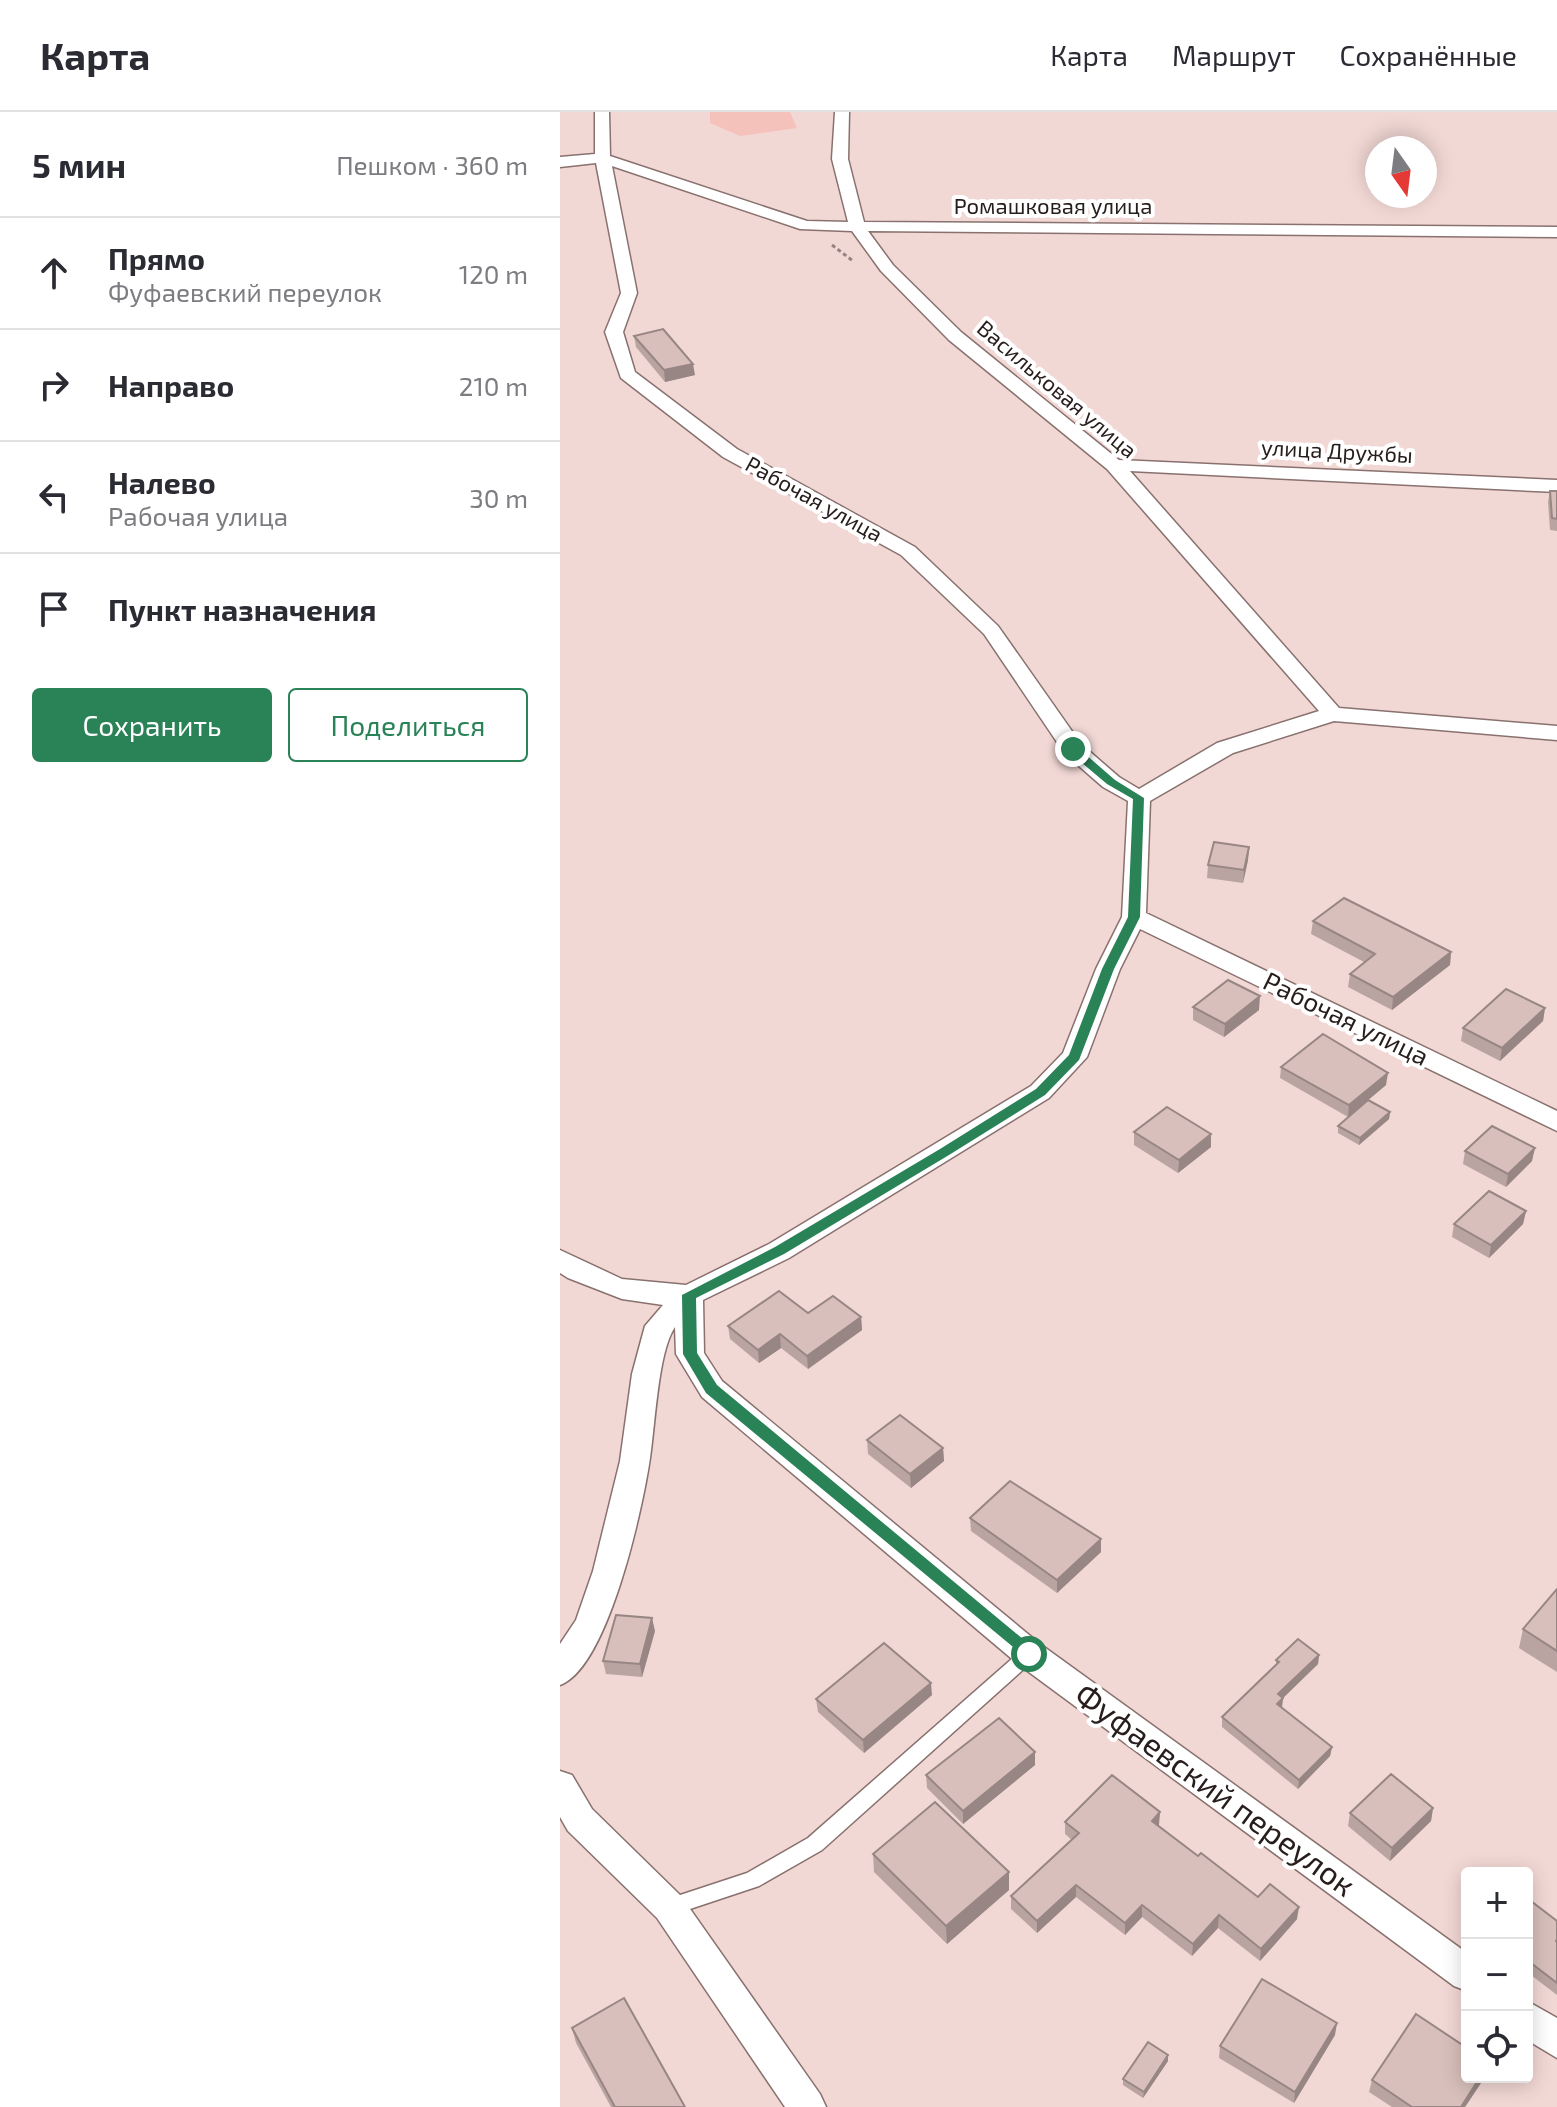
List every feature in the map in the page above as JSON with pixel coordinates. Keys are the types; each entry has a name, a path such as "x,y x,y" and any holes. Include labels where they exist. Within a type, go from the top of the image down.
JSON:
{"street":[{"name":"Рабочая улица","path":"602,112 603,158 629,293 614,332 627,374 730,453 908,551 991,630 1073,749 1111,782 1139,798"},
{"name":"Васильковая улица","path":"842,112 840,159 857,227 887,268 955,336 1114,465 1333,714"},
{"name":"Ромашковая улица","path":"560,162 603,158 806,226 1557,232"},
{"name":"улица Дружбы","path":"1114,465 1557,486"},
{"path":"560,1671 590,1625 609,1571 635,1461 647,1374 659,1326 689,1295 779,1251 1040,1092 1074,1057 1108,969 1134,917 1139,798 1225,748 1333,714 1557,733"},
{"name":"Рабочая улица","path":"1134,917 1557,1122"},
{"path":"560,1260 597,1282 638,1294 689,1295"},
{"name":"Фуфаевский переулок","path":"689,1295 690,1354 712,1389 1029,1654 1461,1970"},
{"path":"560,1786 580,1820 669,1907 807,2107"},
{"path":"1533,2022 1557,2040"}],"lane":[{"path":"669,1907 752,1880 815,1844 1029,1654"}],"shaded area":[{"path":"710,112 790,112 797,128 740,136 710,123"}],"building":[{"path":"663,329 693,364 664,370 634,336"},
{"path":"1550,491 1557,491 1557,519 1552,518"},
{"path":"1214,842 1249,847 1244,870 1208,865"},
{"path":"1344,898 1451,952 1393,997 1350,974 1375,954 1313,921"},
{"path":"1228,980 1260,996 1225,1024 1193,1007"},
{"path":"1506,989 1545,1008 1502,1048 1463,1028"},
{"path":"1323,1034 1388,1073 1349,1105 1281,1067"},
{"path":"1368,1100 1390,1112 1360,1138 1338,1126"},
{"path":"1167,1107 1211,1134 1179,1160 1134,1132"},
{"path":"1492,1126 1535,1148 1508,1174 1465,1151"},
{"path":"1489,1191 1526,1211 1491,1245 1454,1224"},
{"path":"779,1291 808,1313 833,1296 861,1317 807,1356 780,1334 758,1350 728,1326"},
{"path":"900,1415 943,1448 910,1474 867,1440"},
{"path":"1010,1481 1101,1539 1057,1580 970,1518"},
{"path":"1557,1589 1557,1651 1523,1629"},
{"path":"616,1615 652,1618 640,1664 603,1661"},
{"path":"1298,1639 1319,1655 1278,1694 1283,1698 1277,1704 1332,1747 1299,1780 1222,1717 1279,1662 1276,1660"},
{"path":"884,1643 931,1683 863,1740 816,1699"},
{"path":"999,1718 1035,1752 963,1811 926,1775"},
{"path":"1391,1774 1433,1808 1392,1848 1350,1813"},
{"path":"1112,1775 1160,1812 1152,1821 1198,1856 1201,1853 1258,1897 1270,1884 1299,1907 1261,1949 1219,1915 1193,1944 1142,1905 1125,1923 1076,1885 1037,1921 1011,1896 1079,1833 1065,1822"},
{"path":"935,1802 1009,1872 946,1926 873,1854"},
{"path":"1533,1903 1557,1921 1557,1983 1533,1965"},
{"path":"1262,1979 1337,2023 1295,2092 1220,2046"},
{"path":"624,1998 685,2107 615,2107 572,2028"},
{"path":"1416,2014 1461,2044 1461,2083 1476,2083 1461,2107 1412,2107 1372,2080"},
{"path":"1148,2042 1168,2055 1144,2092 1123,2079"}],"route":[{"path":"1029,1654 712,1389 690,1354 689,1295 779,1251 945,1152 1040,1092 1074,1057 1108,969 1134,917 1139,798 1111,782 1073,749"}]}
